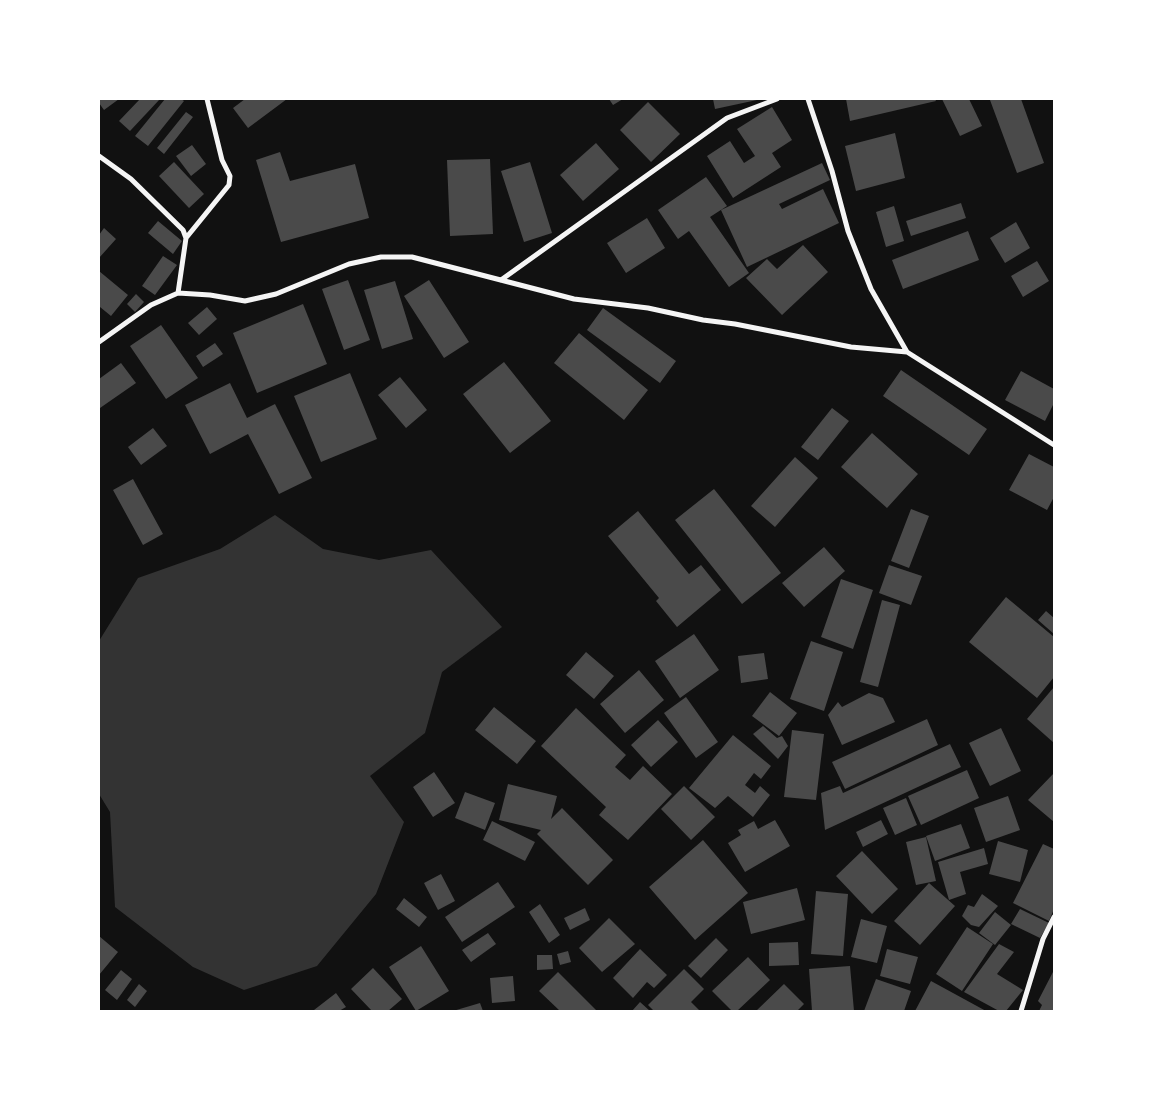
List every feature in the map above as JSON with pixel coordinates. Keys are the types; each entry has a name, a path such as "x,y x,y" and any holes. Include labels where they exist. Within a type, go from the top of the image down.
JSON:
{"street":[{"path":"186,238 229,185 230,176 222,160 207,99"},
{"path":"501,280 727,118 777,99"},
{"path":"808,99 832,171 848,231 871,289 907,352"},
{"path":"99,156 130,179 183,230 186,238 178,293"},
{"path":"99,342 151,305 178,293 210,295 245,301 276,294 349,264 382,256 412,257 574,299 648,308 851,347 907,352 1054,445"},
{"path":"1022,1011 1043,939 1054,917"}],"shaded area":[{"path":"275,515 323,549 379,560 431,550 502,627 442,672 425,733 370,776 404,822 376,894 317,966 244,990 193,967 115,907 110,812 99,794 99,641 138,578 220,549"}],"building":[{"path":"99,99 119,99 104,110 99,103"},
{"path":"140,99 160,99 130,131 119,121"},
{"path":"165,99 181,99 184,101 148,146 135,136"},
{"path":"245,99 287,99 248,128 233,108"},
{"path":"609,99 623,99 613,105"},
{"path":"713,99 757,99 757,100 715,109"},
{"path":"846,99 935,99 936,101 850,121"},
{"path":"942,99 969,99 982,126 960,136"},
{"path":"1021,99 1044,163 1017,173 990,100"},
{"path":"648,102 680,134 651,162 620,130"},
{"path":"772,107 792,140 772,153 781,167 733,198 707,156 730,141 744,163 755,156 737,129"},
{"path":"186,112 193,117 164,154 157,148"},
{"path":"895,133 905,178 856,191 845,146"},
{"path":"596,143 619,169 583,201 560,175"},
{"path":"192,145 206,164 191,176 176,156"},
{"path":"280,152 290,181 355,164 369,218 281,242 256,160"},
{"path":"490,159 493,234 450,236 447,160"},
{"path":"174,162 204,194 189,208 159,176"},
{"path":"530,162 552,233 524,242 501,171"},
{"path":"822,163 830,180 779,204 782,209 823,189 839,223 747,267 721,210"},
{"path":"706,177 727,206 710,217 749,273 729,287 689,231 678,239 658,210"},
{"path":"961,203 966,218 911,236 906,221"},
{"path":"894,206 904,241 886,247 876,212"},
{"path":"647,218 665,248 626,273 607,243"},
{"path":"158,221 182,241 173,254 148,233"},
{"path":"1016,222 1030,248 1005,263 990,238"},
{"path":"104,228 116,239 99,258 99,235"},
{"path":"968,231 979,260 903,289 892,260"},
{"path":"803,245 828,272 782,315 746,278 767,259 777,269"},
{"path":"163,256 177,265 155,295 142,286"},
{"path":"1037,261 1049,281 1023,297 1011,276"},
{"path":"99,271 128,295 111,316 100,307 99,309"},
{"path":"348,280 370,340 344,350 322,289"},
{"path":"429,280 469,342 444,358 404,296"},
{"path":"395,281 413,339 382,349 364,290"},
{"path":"136,294 144,302 135,312 127,304"},
{"path":"303,304 327,364 257,393 233,333"},
{"path":"207,307 217,319 199,335 188,323"},
{"path":"603,308 676,361 660,383 587,330"},
{"path":"161,325 198,378 166,399 130,346"},
{"path":"579,333 648,390 624,420 554,363"},
{"path":"215,343 223,354 203,367 196,356"},
{"path":"504,362 551,421 510,453 463,394"},
{"path":"121,363 136,383 100,408 99,379"},
{"path":"901,370 987,429 969,455 883,396"},
{"path":"1021,371 1054,389 1054,403 1045,421 1005,400"},
{"path":"350,373 377,439 321,462 294,396"},
{"path":"400,377 427,410 406,428 378,395"},
{"path":"230,383 247,418 275,404 312,478 279,494 248,434 210,454 185,405"},
{"path":"832,408 849,421 818,460 801,447"},
{"path":"153,428 167,446 141,465 128,447"},
{"path":"872,433 918,474 887,508 841,467"},
{"path":"1029,454 1054,467 1054,497 1047,510 1009,490"},
{"path":"795,457 818,478 775,527 751,506"},
{"path":"133,479 163,534 143,545 113,490"},
{"path":"714,489 781,573 742,604 675,520"},
{"path":"911,509 929,516 909,568 891,561"},
{"path":"638,511 689,574 701,565 721,590 677,627 656,601 659,598 608,536"},
{"path":"824,547 845,571 804,607 782,583"},
{"path":"889,565 922,576 911,605 879,593"},
{"path":"841,579 873,590 853,649 821,637"},
{"path":"1006,597 1054,637 1054,677 1037,698 969,642"},
{"path":"882,600 900,605 878,687 860,682"},
{"path":"1046,611 1054,618 1054,634 1038,620"},
{"path":"694,634 719,670 680,698 655,661"},
{"path":"811,641 843,652 824,711 790,699"},
{"path":"586,652 614,676 594,699 566,675"},
{"path":"764,653 768,679 741,683 738,656"},
{"path":"639,670 664,700 625,733 600,704"},
{"path":"1054,687 1054,743 1027,719"},
{"path":"770,692 797,713 779,736 752,716"},
{"path":"869,693 883,698 895,722 842,745 828,715 838,702 842,707"},
{"path":"686,697 718,742 696,758 664,713"},
{"path":"494,707 536,741 517,764 475,730"},
{"path":"576,708 626,755 615,767 630,780 643,766 672,794 628,840 599,815 606,807 541,746"},
{"path":"927,719 938,745 845,789 832,762"},
{"path":"658,720 678,742 651,767 631,745"},
{"path":"763,726 777,738 782,736 788,746 778,759 753,734"},
{"path":"1001,728 1021,771 990,786 969,743"},
{"path":"792,730 824,734 816,800 784,797"},
{"path":"733,735 771,766 761,779 754,773 745,785 755,793 760,786 770,795 753,817 728,796 715,808 689,788"},
{"path":"950,744 961,767 825,830 821,793 840,786 843,793"},
{"path":"967,770 979,798 921,825 908,796"},
{"path":"434,772 455,803 433,817 413,787"},
{"path":"1054,773 1054,822 1028,800"},
{"path":"508,784 557,796 551,819 562,808 613,860 588,885 537,834 541,830 499,820"},
{"path":"684,786 715,817 691,840 661,809"},
{"path":"465,792 495,803 485,830 455,818"},
{"path":"1008,796 1020,830 986,842 974,808"},
{"path":"906,798 917,825 895,835 883,808"},
{"path":"775,820 790,846 745,872 728,843 741,835 738,830 754,821 758,829"},
{"path":"881,820 888,834 863,847 856,832"},
{"path":"492,821 535,842 525,861 483,840"},
{"path":"961,824 970,848 935,861 926,836"},
{"path":"926,837 936,881 916,885 906,842"},
{"path":"703,840 748,893 695,940 649,887"},
{"path":"998,841 1028,850 1020,882 989,874"},
{"path":"1043,844 1054,849 1054,909 1049,921 1013,903"},
{"path":"984,848 988,864 960,872 966,894 949,900 938,862"},
{"path":"862,851 898,889 872,914 836,876"},
{"path":"441,874 455,901 438,910 424,883"},
{"path":"498,882 515,907 462,942 445,917"},
{"path":"929,883 955,906 920,945 894,921"},
{"path":"797,888 805,920 751,934 743,902"},
{"path":"816,891 848,894 843,956 811,954"},
{"path":"982,894 998,906 979,927 971,925 962,916 968,905 974,907"},
{"path":"404,898 427,917 419,927 396,909"},
{"path":"540,904 560,935 549,943 529,912"},
{"path":"585,908 590,920 570,930 564,918"},
{"path":"1020,909 1049,923 1040,938 1011,924"},
{"path":"995,912 1011,925 995,945 979,933"},
{"path":"609,918 635,944 602,972 579,948"},
{"path":"861,919 887,926 877,963 851,957"},
{"path":"967,927 993,944 962,991 936,974"},
{"path":"488,933 496,944 471,962 462,950"},
{"path":"99,936 118,952 99,975"},
{"path":"716,938 728,950 701,978 688,966"},
{"path":"798,942 799,965 769,966 769,943"},
{"path":"999,944 1014,952 997,974 1023,990 1006,1011 999,1011 964,992"},
{"path":"421,946 449,991 416,1011 389,967"},
{"path":"640,949 667,975 654,988 647,982 633,998 613,978"},
{"path":"887,949 918,957 910,984 880,976"},
{"path":"568,951 571,962 560,965 557,954"},
{"path":"537,955 552,955 553,969 537,970"},
{"path":"748,957 770,980 737,1011 732,1011 712,991"},
{"path":"850,966 854,1011 812,1011 809,969"},
{"path":"373,968 402,999 388,1011 372,1011 351,989"},
{"path":"684,969 704,989 691,1002 699,1010 654,1011 648,1005"},
{"path":"121,970 132,979 117,1000 105,990"},
{"path":"1054,970 1054,1011 1039,1011 1042,1005 1038,1001"},
{"path":"558,972 596,1010 560,1011 539,991"},
{"path":"513,976 515,1001 492,1003 490,978"},
{"path":"876,979 911,991 904,1011 864,1011"},
{"path":"931,981 986,1011 915,1011"},
{"path":"139,984 147,991 135,1007 127,1000"},
{"path":"784,984 804,1004 797,1011 756,1011"},
{"path":"336,993 346,1007 339,1011 314,1010"},
{"path":"640,1002 650,1011 632,1011"},
{"path":"480,1003 483,1011 453,1011"}]}
